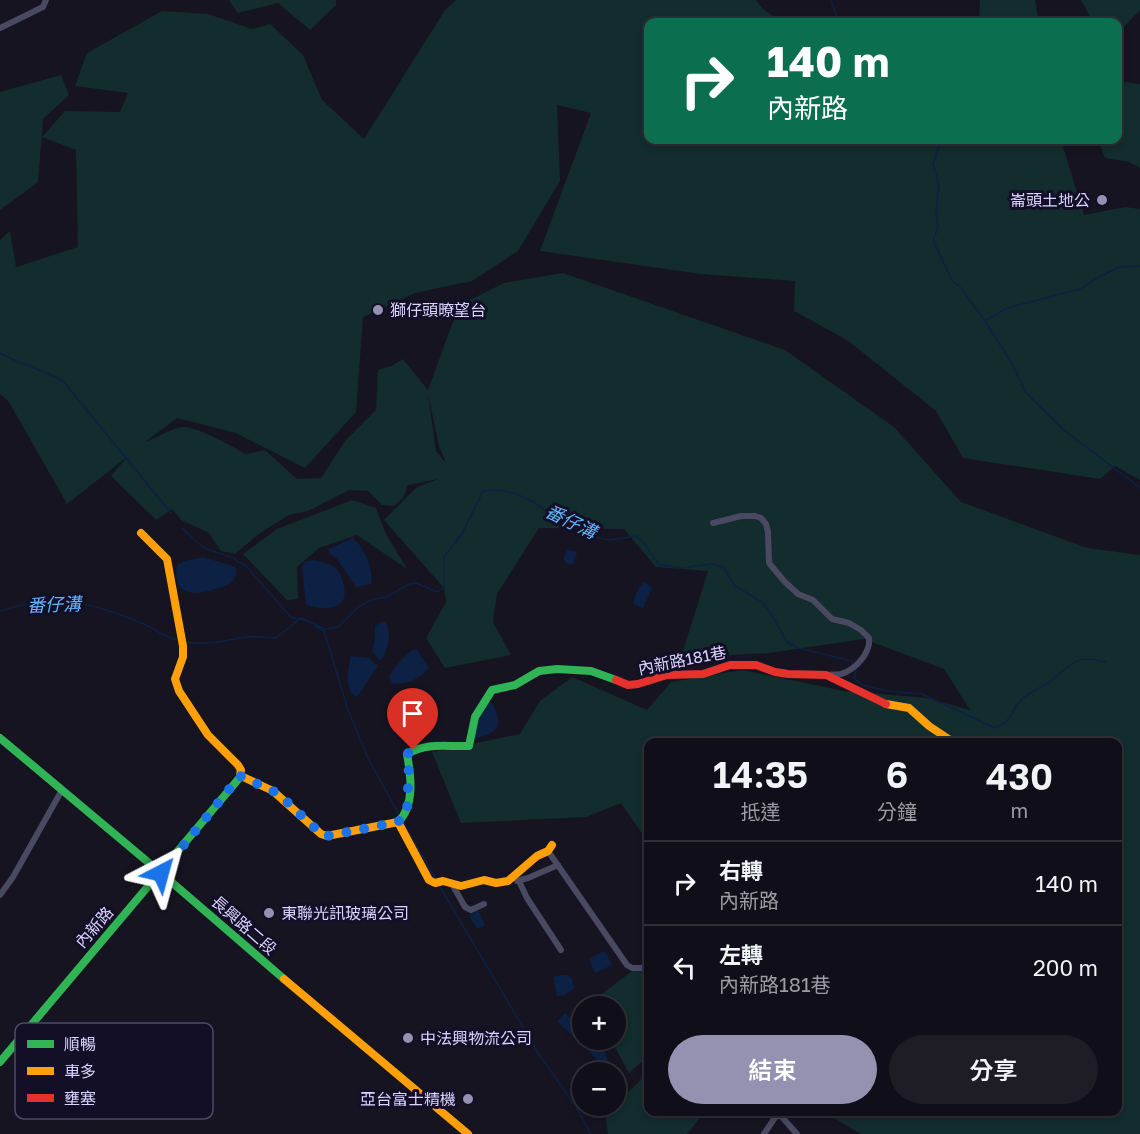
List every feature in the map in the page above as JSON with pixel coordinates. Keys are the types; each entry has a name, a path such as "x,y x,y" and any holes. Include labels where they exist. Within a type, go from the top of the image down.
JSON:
{"street":[{"path":"0,28 44,7 46,0"},
{"path":"712,523 741,516 761,518 768,532 769,563 784,581 798,594 813,600 832,619 849,623 869,638 869,647 859,662 841,674 826,675"},
{"path":"141,533 167,559 183,646 183,657 175,679 179,691 208,735 238,765 241,770 240,776 273,791 321,834 327,836 398,822 429,880 435,883 443,881 461,886 484,880 496,883 515,880 558,865"},
{"name":"內新路181巷","path":"398,822 407,813 409,803 407,754 434,744 469,746 475,717 492,690 515,685 539,671 557,669 591,671 628,685 667,675 703,674 740,664 756,665 788,675 826,675 883,703 909,708 947,738"},
{"name":"長興路二段","path":"0,738 161,873 328,1018 468,1134"},
{"name":"內新路","path":"32,1023 161,873 240,776"},
{"path":"0,895 13,877 62,790"},
{"path":"515,880 537,856 550,848 558,865 627,965 632,968 644,968"},
{"path":"515,880 561,950"},
{"path":"452,884 465,908 471,910 484,904"},
{"name":"內新路","path":"0,1062 15,1044"},
{"path":"764,1134 776,1116 780,1116 797,1134"}],"green space":[{"path":"229,0 336,0 336,5 310,30 278,3 238,13"},
{"path":"456,0 756,0 762,8 776,18 644,18 644,144 1062,144 1084,215 1125,207 1140,209 1140,480 1115,466 1100,479 963,458 936,411 847,340 794,311 795,281 701,274 540,251 591,113 557,105 560,181 518,251 472,281 415,293 363,317 356,412 305,468 236,433 177,418 145,442 175,429 192,428 246,454 265,450 297,479 321,478 345,441 376,410 378,370 403,359 428,390 462,304 504,283 563,273 785,350 894,427 961,502 1087,548 1140,555 1140,1134 861,1134 832,1116 1122,1116 1122,738 644,738 644,836 621,803 586,817 461,823 432,752 520,734 540,701 572,677 647,710 671,682 742,670 844,691 927,698 970,710 944,669 864,639 769,653 716,656 682,654 708,571 656,567 624,529 539,528 497,594 493,622 511,655 445,668 426,638 446,602 444,588 384,520 417,487 438,479 408,485 403,498 394,506 382,505 368,491 349,490 308,511 289,515 260,533 235,554 221,551 209,533 181,520 172,509 156,520 111,476 127,457 67,504 9,402 0,394 0,240 10,231 16,267 78,247 76,150 42,137 65,111 120,112 128,93 75,86 87,53 162,11 208,14 252,29 270,24 303,55 322,100 364,139 445,10","holes":["428,394 439,446 446,463 436,451"]},
{"path":"980,0 1035,0 1038,18 979,18"},
{"path":"1081,0 1140,0 1140,10 1122,29 1122,18 1091,18"},
{"path":"61,75 69,95 43,119 38,182 0,210 0,92"},
{"path":"1122,82 1140,84 1140,168 1129,162 1105,158 1100,144 1122,144"},
{"path":"352,500 376,508 386,534 407,569 357,535 319,548 297,567 298,599 287,600 243,554 277,529"},
{"path":"644,962 644,1060 629,1073 626,1062 623,1062 616,1050 626,1050 626,996 599,996"},
{"path":"644,1068 644,1116 699,1116 699,1119 687,1134 608,1134 605,1116 626,1116 626,1094 640,1081"}],"water":[{"path":"352,538 360,546 367,559 371,572 371,584 356,587 337,559 329,553 329,549"},
{"path":"567,550 575,551 577,554 573,565 565,563 564,557"},
{"path":"203,557 236,567 233,581 200,593 192,593 181,588 176,575 177,565"},
{"path":"313,560 330,565 339,573 345,593 342,602 338,605 320,608 306,604 302,566 304,562"},
{"path":"644,582 652,588 643,608 633,602 639,587"},
{"path":"386,622 389,637 381,661 372,652 375,626"},
{"path":"414,649 429,668 413,680 393,684 389,678 391,673"},
{"path":"351,656 369,658 378,666 358,696 355,697 348,683"},
{"path":"487,701 492,703 498,716 497,728 489,734 474,738 478,720"},
{"path":"478,910 485,925 477,929 469,915"},
{"path":"605,951 612,965 595,973 589,959"},
{"path":"568,975 572,979 574,988 565,995 557,996 553,977"},
{"path":"565,1013 571,1019 572,1035 557,1021"},
{"path":"587,1050 604,1050 609,1062 600,1062"}],"waterway":[{"path":"831,0 837,18"},
{"path":"938,144 933,164 939,185 936,210 938,227 933,241 952,280 961,288 985,321 1011,362 1026,393 1065,431 1140,488"},
{"path":"985,321 1007,308 1080,289 1119,267 1140,266"},
{"path":"0,353 63,381 171,513"},
{"name":"番仔溝","path":"184,642 208,643 250,636 276,638 301,618 325,629 338,627 359,606 374,599 387,597 409,584 416,583 437,592 444,588 444,557 462,534 483,491 492,490 511,493 529,500 552,517 571,518 594,537 610,540 636,536 644,543 658,564 681,568 712,564 723,567 735,586 762,602 787,642 798,648 853,663"},
{"path":"182,528 204,548 233,558 247,567 291,617 306,621"},
{"name":"番仔溝","path":"0,611 40,602 74,602 124,616 177,640"},
{"path":"315,626 324,631 348,710 368,758 400,817"},
{"name":"番仔溝","path":"856,670 854,678 862,685 887,691 922,694 995,728 1009,718 1023,698 1076,662 1087,659 1106,662"},
{"path":"402,821 436,879"},
{"path":"440,887 540,1056 574,1104 591,1134"}],"traffic: fast":[{"path":"398,822 407,808 409,799 407,754 430,746 469,746 475,717 492,690 515,685 539,671 557,669 591,671 616,680"},
{"path":"0,738 284,979"},
{"path":"33,1023 241,776"},
{"path":"0,1062 15,1044"}],"traffic: slow":[{"path":"141,533 167,559 183,646 183,657 175,679 179,691 208,735 238,765 241,770 240,775"},
{"path":"886,704 909,708 947,738"},
{"path":"241,776 273,791 321,834 327,836 398,822 429,880 435,883 443,881 461,886 484,880 496,883 508,881 537,856 548,851 552,845"},
{"path":"284,979 468,1134"}],"traffic: jam":[{"path":"616,680 628,685 638,684 667,675 703,674 730,665 756,665 788,674 826,675 886,704"}],"place":[{"name":"崙頭土地公","path":"1102,200"},
{"name":"獅仔頭暸望台","path":"378,310"},
{"name":"東聯光訊玻璃公司","path":"269,913"},
{"name":"中法興物流公司","path":"408,1038"},
{"name":"亞台富士精機","path":"468,1099"}],"route":[{"path":"161,873 240,776 273,791 321,834 327,836 398,822 407,813 409,803 407,754 413,750"}]}
